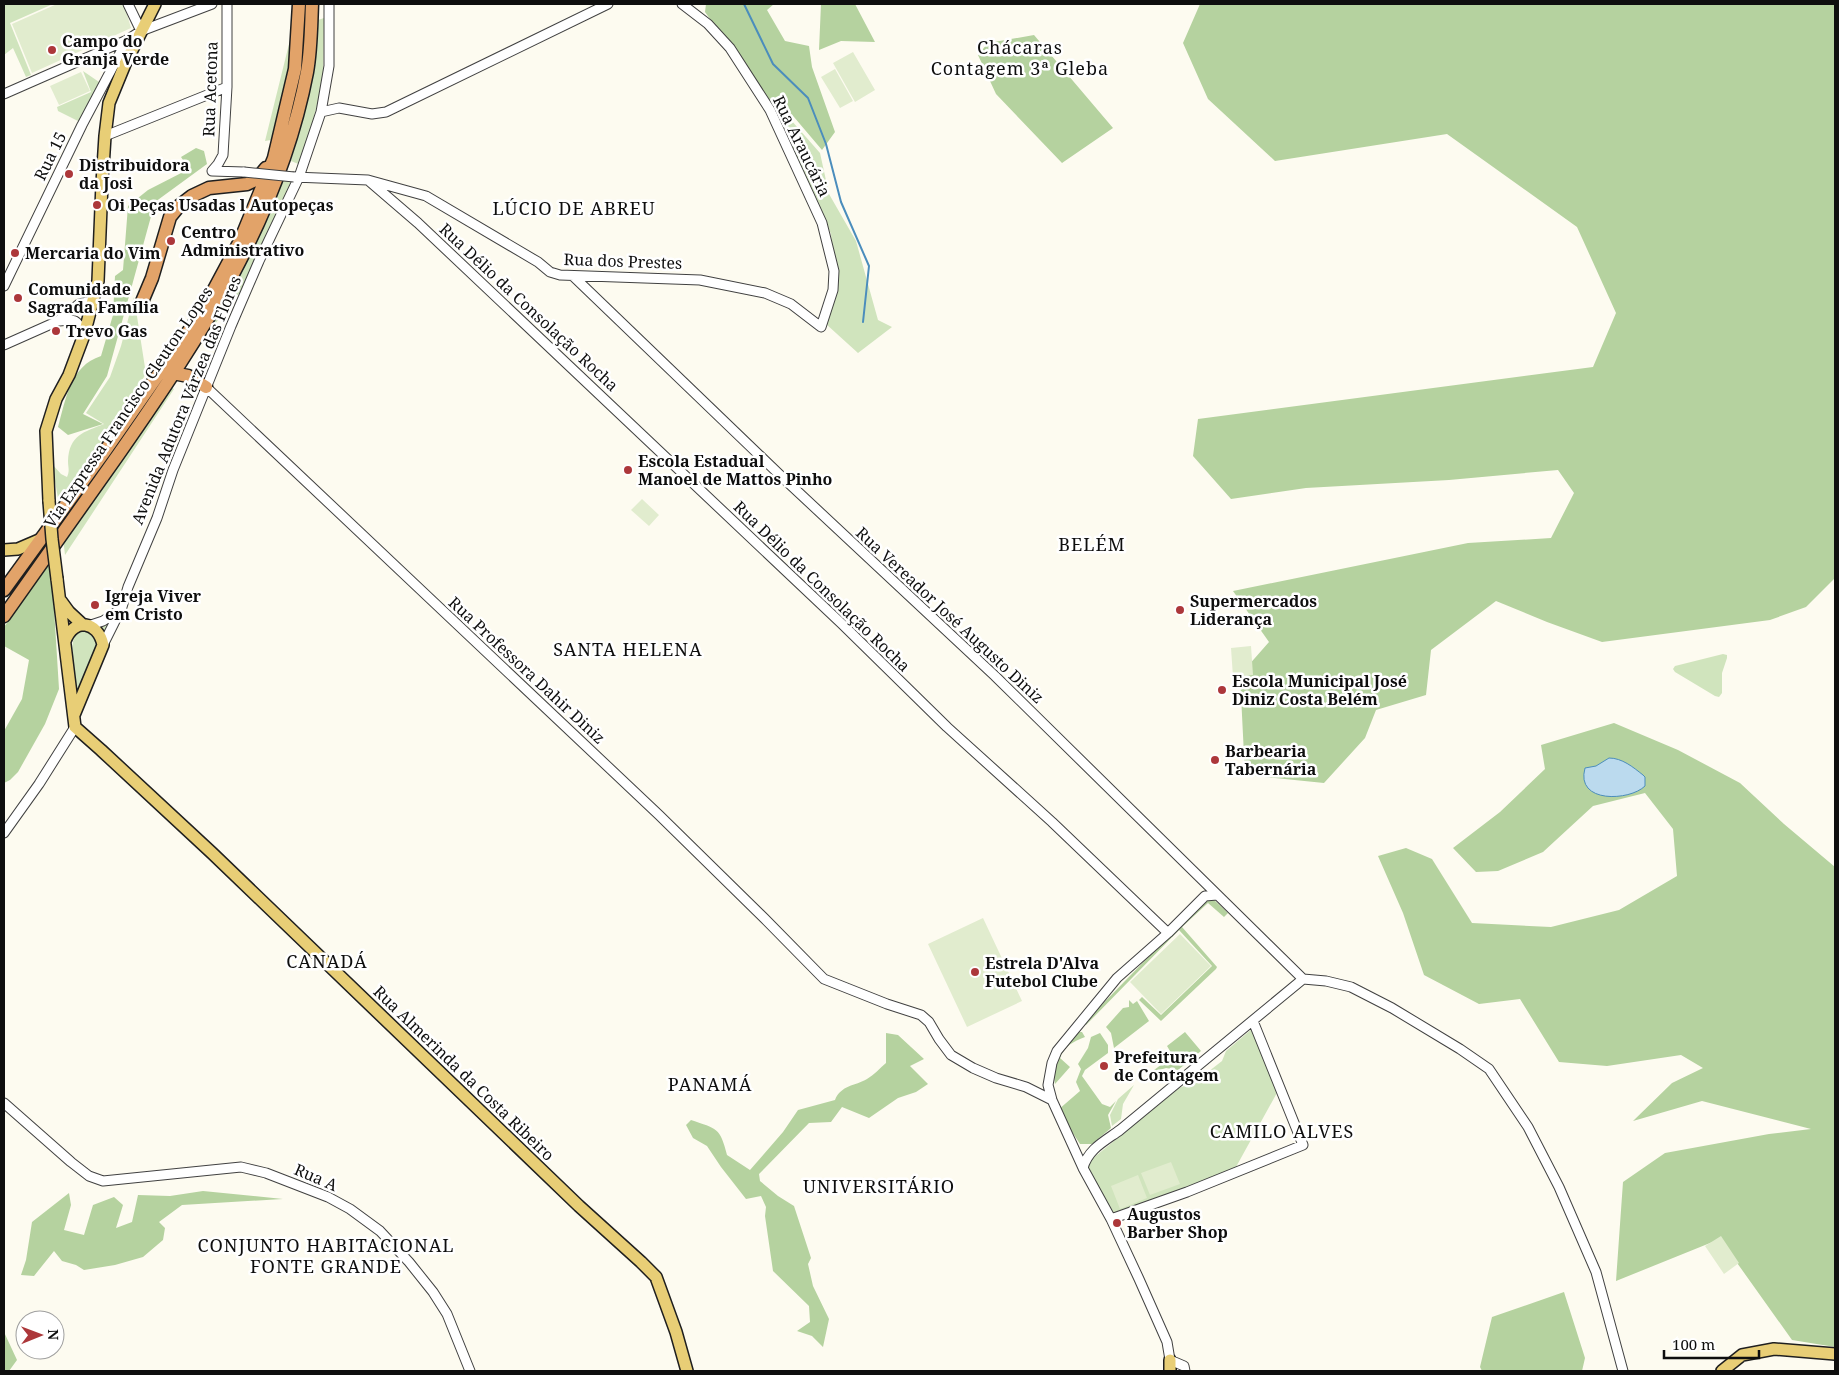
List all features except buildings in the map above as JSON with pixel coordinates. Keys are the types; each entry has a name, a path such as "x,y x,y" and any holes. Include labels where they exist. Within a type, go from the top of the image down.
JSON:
{"highway":[{"name":"Via Expressa Francisco Cleuton Lopes","path":"4,590 105,451 202,312 240,241 274,158 295,68 299,4"},
{"name":"Via Expressa Francisco Cleuton Lopes","path":"4,616 144,418 210,316 237,268 252,238 284,160 297,117 308,69 312,4"},
{"path":"141,304 152,278 170,217 179,206 192,196 209,188 247,184 257,179 274,158"},
{"path":"173,373 188,376 206,387"}],"main road":[{"path":"74,722 66,640 52,539 46,431 56,399 69,375 84,335 98,280 105,136 109,103 125,64 155,4"},
{"path":"4,550 18,550 39,540"},
{"path":"60,600 69,612 100,633 103,645"},
{"path":"66,640 68,634 75,628 87,625"},
{"name":"Avenida Adutora Várzea das Flores","path":"74,722 103,645"},
{"path":"68,669 74,674 81,676 88,674 94,668"},
{"name":"Rua Almerinda da Costa Ribeiro","path":"74,722 582,1209 642,1262 656,1277 676,1332 687,1371"},
{"path":"1722,1371 1742,1355 1774,1349 1835,1354"}],"street":[{"path":"128,4 141,31"},
{"path":"4,94 127,40 141,31 212,4"},
{"name":"Rua Acetona","path":"212,172 223,155 228,87 227,4"},
{"name":"Avenida Adutora Várzea das Flores","path":"103,645 122,608 128,587 157,518 206,387 296,177 320,112 329,66 329,4"},
{"path":"320,112 339,108 372,114 386,112 608,4"},
{"name":"Rua Araucária","path":"682,4 708,24 730,48 770,110 822,223 834,271 833,290 821,327"},
{"name":"Rua 15","path":"4,286 65,160 127,40"},
{"path":"105,136 228,87"},
{"path":"323,96 339,108"},
{"name":"Rua dos Prestes","path":"212,172 244,172 296,177 368,180 426,196 538,262 550,272 573,276 682,278 765,293 791,304 821,327"},
{"name":"Rua Délio da Consolação Rocha","path":"368,180 418,223 842,624 947,727 1052,822 1168,933"},
{"name":"Rua Vereador José Augusto Diniz","path":"573,276 676,376 1001,682 1303,979"},
{"path":"4,345 58,321 79,304 94,300"},
{"path":"58,321 73,319 80,325 84,335"},
{"name":"Rua Professora Dahir Diniz","path":"206,387 659,815 824,979 887,1004 921,1015 929,1022 939,1039 952,1054 973,1068 996,1078 1026,1087"},
{"path":"87,625 112,616 122,608"},
{"name":"Avenida Adutora Várzea das Flores","path":"4,832 39,784 74,722"},
{"path":"1178,1367 1111,1220 1052,1100 1048,1085 1056,1051 1117,978 1168,933 1205,896 1217,895"},
{"path":"1084,1168 1086,1160 1094,1149 1120,1130 1303,979 1326,981 1351,987 1392,1008 1489,1069 1528,1127 1559,1187 1596,1272 1623,1371"},
{"path":"1111,1220 1187,1192 1303,1145 1253,1021"},
{"path":"1026,1087 1048,1085"},
{"path":"1026,1087 1052,1100"},
{"name":"Rua A","path":"4,1103 71,1162 89,1176 103,1181 241,1167 266,1173 328,1197 350,1208 380,1231 409,1262 433,1292 447,1314 470,1371"},
{"path":"1074,1146 1094,1149"}],"green space":[{"path":"4,4 53,4 10,23 31,75 26,77 13,48 4,55"},
{"name":"Campo do Granja Verde","path":"57,4 124,4 131,28 32,73 12,24"},
{"path":"294,4 295,39 271,140 265,141 290,40"},
{"path":"706,4 774,4 767,10 785,41 809,46 812,67 835,132 822,150 794,117 775,108 705,12"},
{"path":"821,4 855,4 875,42 841,41 819,50"},
{"path":"1200,4 1835,4 1835,578 1806,607 1770,620 1602,642 1496,601 1431,650 1426,695 1376,710 1365,738 1324,783 1245,775 1240,675 1269,642 1233,591 1468,543 1551,538 1574,493 1558,470 1449,480 1306,488 1231,499 1193,456 1198,419 1593,367 1616,313 1577,227 1447,134 1275,161 1208,99 1183,43"},
{"path":"324,18 323,83 301,165 291,161 311,76 318,20"},
{"path":"1034,35 1113,128 1062,163 996,94 978,55 988,43"},
{"path":"853,52 875,90 855,102 833,63"},
{"path":"835,69 853,101 840,108 821,77"},
{"path":"83,71 102,84 80,122 58,111 57,107 91,92"},
{"path":"81,72 90,91 59,105 50,86"},
{"path":"779,115 791,120 820,153 829,194 856,241 878,320 892,327 858,353 826,324 835,293 831,234"},
{"path":"196,148 204,151 207,164 155,202 107,376 83,414 103,424 68,435 58,427 67,395 76,375 82,367 101,356 113,315 115,276 123,270 128,206 148,190 189,169 181,157"},
{"path":"280,179 296,180 243,291 236,296 195,351"},
{"path":"134,297 146,374 59,504 52,464 61,474 67,477 71,445 84,432 104,424 86,413 110,377 121,346"},
{"path":"169,386 174,389 65,555 63,538"},
{"path":"642,499 659,515 649,526 631,510"},
{"path":"51,560 59,689 45,724 18,772 4,783 4,731 22,699 29,660 4,646 4,627"},
{"path":"116,618 78,705 72,648 74,636 80,630"},
{"path":"1251,646 1253,675 1233,677 1231,648"},
{"path":"1723,654 1727,655 1727,658 1722,673 1722,693 1719,697 1675,672 1673,669 1675,666"},
{"path":"1614,723 1678,750 1740,783 1784,824 1835,867 1835,1347 1792,1340 1720,1239 1616,1281 1623,1182 1665,1153 1769,1134 1811,1129 1702,1101 1633,1121 1672,1083 1703,1068 1681,1055 1607,1066 1559,1062 1520,999 1479,1004 1424,975 1403,913 1378,856 1406,848 1432,859 1472,923 1551,927 1619,910 1677,876 1673,829 1645,793 1593,806 1543,852 1498,871 1476,872 1453,848 1500,812 1545,769 1541,745"},
{"path":"1212,898 1228,913 1224,917 1208,903 1182,927 1217,967 1216,969 1161,1021 1139,1000 1142,997 1161,1015 1212,966 1179,930 1086,1025 1084,1023 1204,900"},
{"name":"Estrela D'Alva Futebol Clube","path":"983,918 1022,1001 967,1027 928,944"},
{"path":"1180,934 1211,966 1161,1014 1130,982"},
{"path":"1129,1000 1133,1004 1137,1001 1149,1021 1114,1048 1111,1033 1106,1027 1123,1008 1129,1007"},
{"path":"1253,1028 1278,1091 1236,1167 1121,1214 1109,1214 1086,1168 1092,1159 1179,1088 1195,1082 1222,1061 1226,1051"},
{"path":"1079,1032 1082,1032 1085,1037 1073,1042 1064,1050 1060,1058 1070,1067 1055,1084 1056,1061 1062,1048"},
{"path":"1185,1032 1201,1051 1178,1070 1166,1068 1150,1073 1173,1056 1167,1046"},
{"path":"886,1033 898,1035 924,1059 910,1066 928,1084 916,1092 898,1098 869,1118 842,1107 831,1122 809,1123 759,1174 760,1181 794,1206 811,1258 808,1264 813,1286 829,1319 823,1347 812,1336 797,1331 810,1322 809,1306 773,1271 765,1216 766,1207 761,1196 746,1199 707,1146 693,1138 686,1125 691,1120 716,1130 722,1139 727,1155 750,1170 783,1132 798,1110 835,1100 841,1091 867,1079 886,1063"},
{"path":"1100,1033 1108,1045 1108,1053 1085,1070 1082,1076 1102,1104 1110,1107 1116,1101 1108,1115 1111,1128 1092,1144 1080,1144 1058,1110 1080,1091 1076,1082 1081,1069 1078,1064 1088,1048 1091,1037"},
{"path":"1134,1085 1123,1104 1121,1119 1112,1126 1110,1115 1118,1099"},
{"path":"1171,1162 1180,1184 1150,1195 1141,1173"},
{"path":"1138,1175 1147,1198 1120,1209 1111,1186"},
{"path":"203,1191 283,1199 182,1205 159,1222 165,1228 163,1240 143,1257 115,1265 84,1270 76,1265 62,1261 54,1251 34,1276 21,1275 26,1260 32,1222 69,1193 71,1205 64,1230 84,1235 93,1205 114,1197 123,1205 116,1228 132,1222 138,1195 170,1196"},
{"path":"1721,1236 1739,1263 1724,1274 1705,1246"},
{"path":"1564,1292 1585,1358 1582,1371 1482,1371 1480,1367 1492,1317"},
{"path":"4,1332 15,1356 15,1360 17,1360 9,1371 4,1371"}],"water":[{"path":"1609,758 1623,761 1639,772 1645,777 1645,786 1628,795 1617,796 1606,796 1588,788 1584,780 1585,768 1596,766"}],"waterway":[{"path":"744,4 773,64 808,98 826,144 841,202 869,266 863,322"}],"place":[{"name":"Campo do Granja Verde","path":"52,50"},
{"name":"Distribuidora da Josi","path":"69,174"},
{"name":"Oi Peças Usadas l Autopeças","path":"97,205"},
{"name":"Centro Administrativo","path":"171,241"},
{"name":"Mercaria do Vim","path":"15,253"},
{"name":"Comunidade Sagrada Família","path":"18,298"},
{"name":"Trevo Gas","path":"56,331"},
{"name":"Escola Estadual Manoel de Mattos Pinho","path":"628,470"},
{"name":"Igreja Viver em Cristo","path":"95,605"},
{"name":"Supermercados Liderança","path":"1180,610"},
{"name":"Escola Municipal José Diniz Costa Belém","path":"1222,690"},
{"name":"Barbearia Tabernária","path":"1215,760"},
{"name":"Estrela D'Alva Futebol Clube","path":"975,972"},
{"name":"Prefeitura de Contagem","path":"1104,1066"},
{"name":"Augustos Barber Shop","path":"1117,1223"}],"district":[{"name":"Chácaras Contagem 3ª Gleba","path":"1020,57"},
{"name":"LÚCIO DE ABREU","path":"574,208"},
{"name":"BELÉM","path":"1092,544"},
{"name":"SANTA HELENA","path":"628,649"},
{"name":"CANADÁ","path":"327,961"},
{"name":"PANAMÁ","path":"710,1084"},
{"name":"CAMILO ALVES","path":"1282,1131"},
{"name":"UNIVERSITÁRIO","path":"879,1186"},
{"name":"CONJUNTO HABITACIONAL FONTE GRANDE","path":"326,1255"}]}
